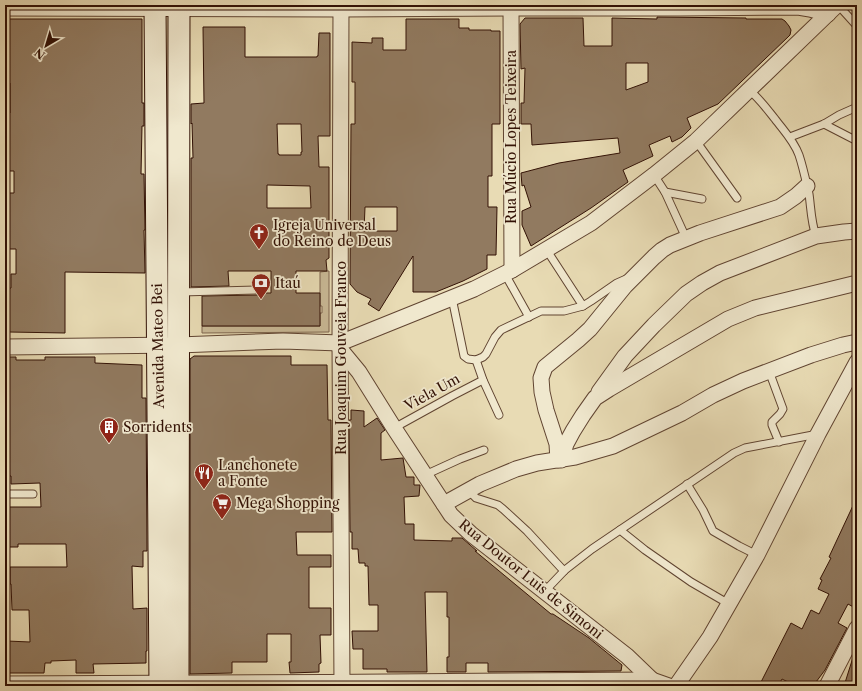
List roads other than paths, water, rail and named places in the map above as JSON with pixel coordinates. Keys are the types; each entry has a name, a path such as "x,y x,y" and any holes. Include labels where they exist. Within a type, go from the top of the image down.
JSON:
{"main road":[{"name":"Avenida Mateo Bei","path":"155,7 158,345 169,685"},
{"name":"Avenida Mateo Bei","path":"169,685 179,345 180,7"}],"street":[{"path":"5,8 510,6 834,8"},
{"name":"Rua Múcio Lopes Teixeira","path":"508,272 510,6"},
{"name":"Rua Joaquim Gouveia Franco","path":"341,7 340,346 342,685"},
{"path":"5,347 179,345 283,341 340,346 474,289 508,272 591,223 696,141 834,8"},
{"path":"560,460 542,392 541,378 547,366 590,329 635,275 662,250 686,238 780,207 807,186"},
{"path":"560,460 573,431 625,356 686,294 720,273 816,236 857,231"},
{"path":"595,398 728,319 743,312 857,283"},
{"path":"444,504 484,482 516,469 537,463 586,455 626,441 743,380 823,351 857,342"},
{"name":"Rua Doutor Luis de Simoni","path":"340,346 359,372 451,515 471,534 627,656 652,680"},
{"path":"676,686 710,637 757,555 818,434 857,362"},
{"path":"827,686 857,628"},
{"path":"5,684 342,685 652,680 669,686"}],"lane":[{"path":"834,8 857,26"},
{"path":"749,90 790,137 799,155 807,186 816,236"},
{"path":"790,137 824,124 857,107"},
{"path":"824,124 857,141"},
{"path":"696,141 736,198"},
{"path":"654,175 665,192 686,238"},
{"path":"665,192 702,199"},
{"path":"546,250 583,306"},
{"path":"508,272 529,317"},
{"path":"452,298 464,356 468,360 476,360 486,354 495,336 501,330 541,311 564,311 583,306 616,283 635,275"},
{"path":"179,292 258,290"},
{"path":"476,360 483,380 499,415"},
{"path":"770,370 783,409 772,422 779,442"},
{"name":"Viela Um","path":"394,428 483,380"},
{"path":"544,592 564,571 592,549 734,453 744,448 818,434"},
{"path":"425,475 484,450"},
{"path":"687,484 703,510 713,531 757,555"},
{"path":"468,490 476,498 498,505 503,509 564,571"},
{"path":"5,494 33,494"},
{"path":"620,530 645,550 691,582 729,604"}],"place":[{"name":"Igreja Universal do Reino de Deus","path":"259,250"},
{"name":"Itaú","path":"261,300"},
{"name":"Sorridents","path":"109,444"},
{"name":"Lanchonete a Fonte","path":"204,490"},
{"name":"Mega Shopping","path":"222,520"}]}
